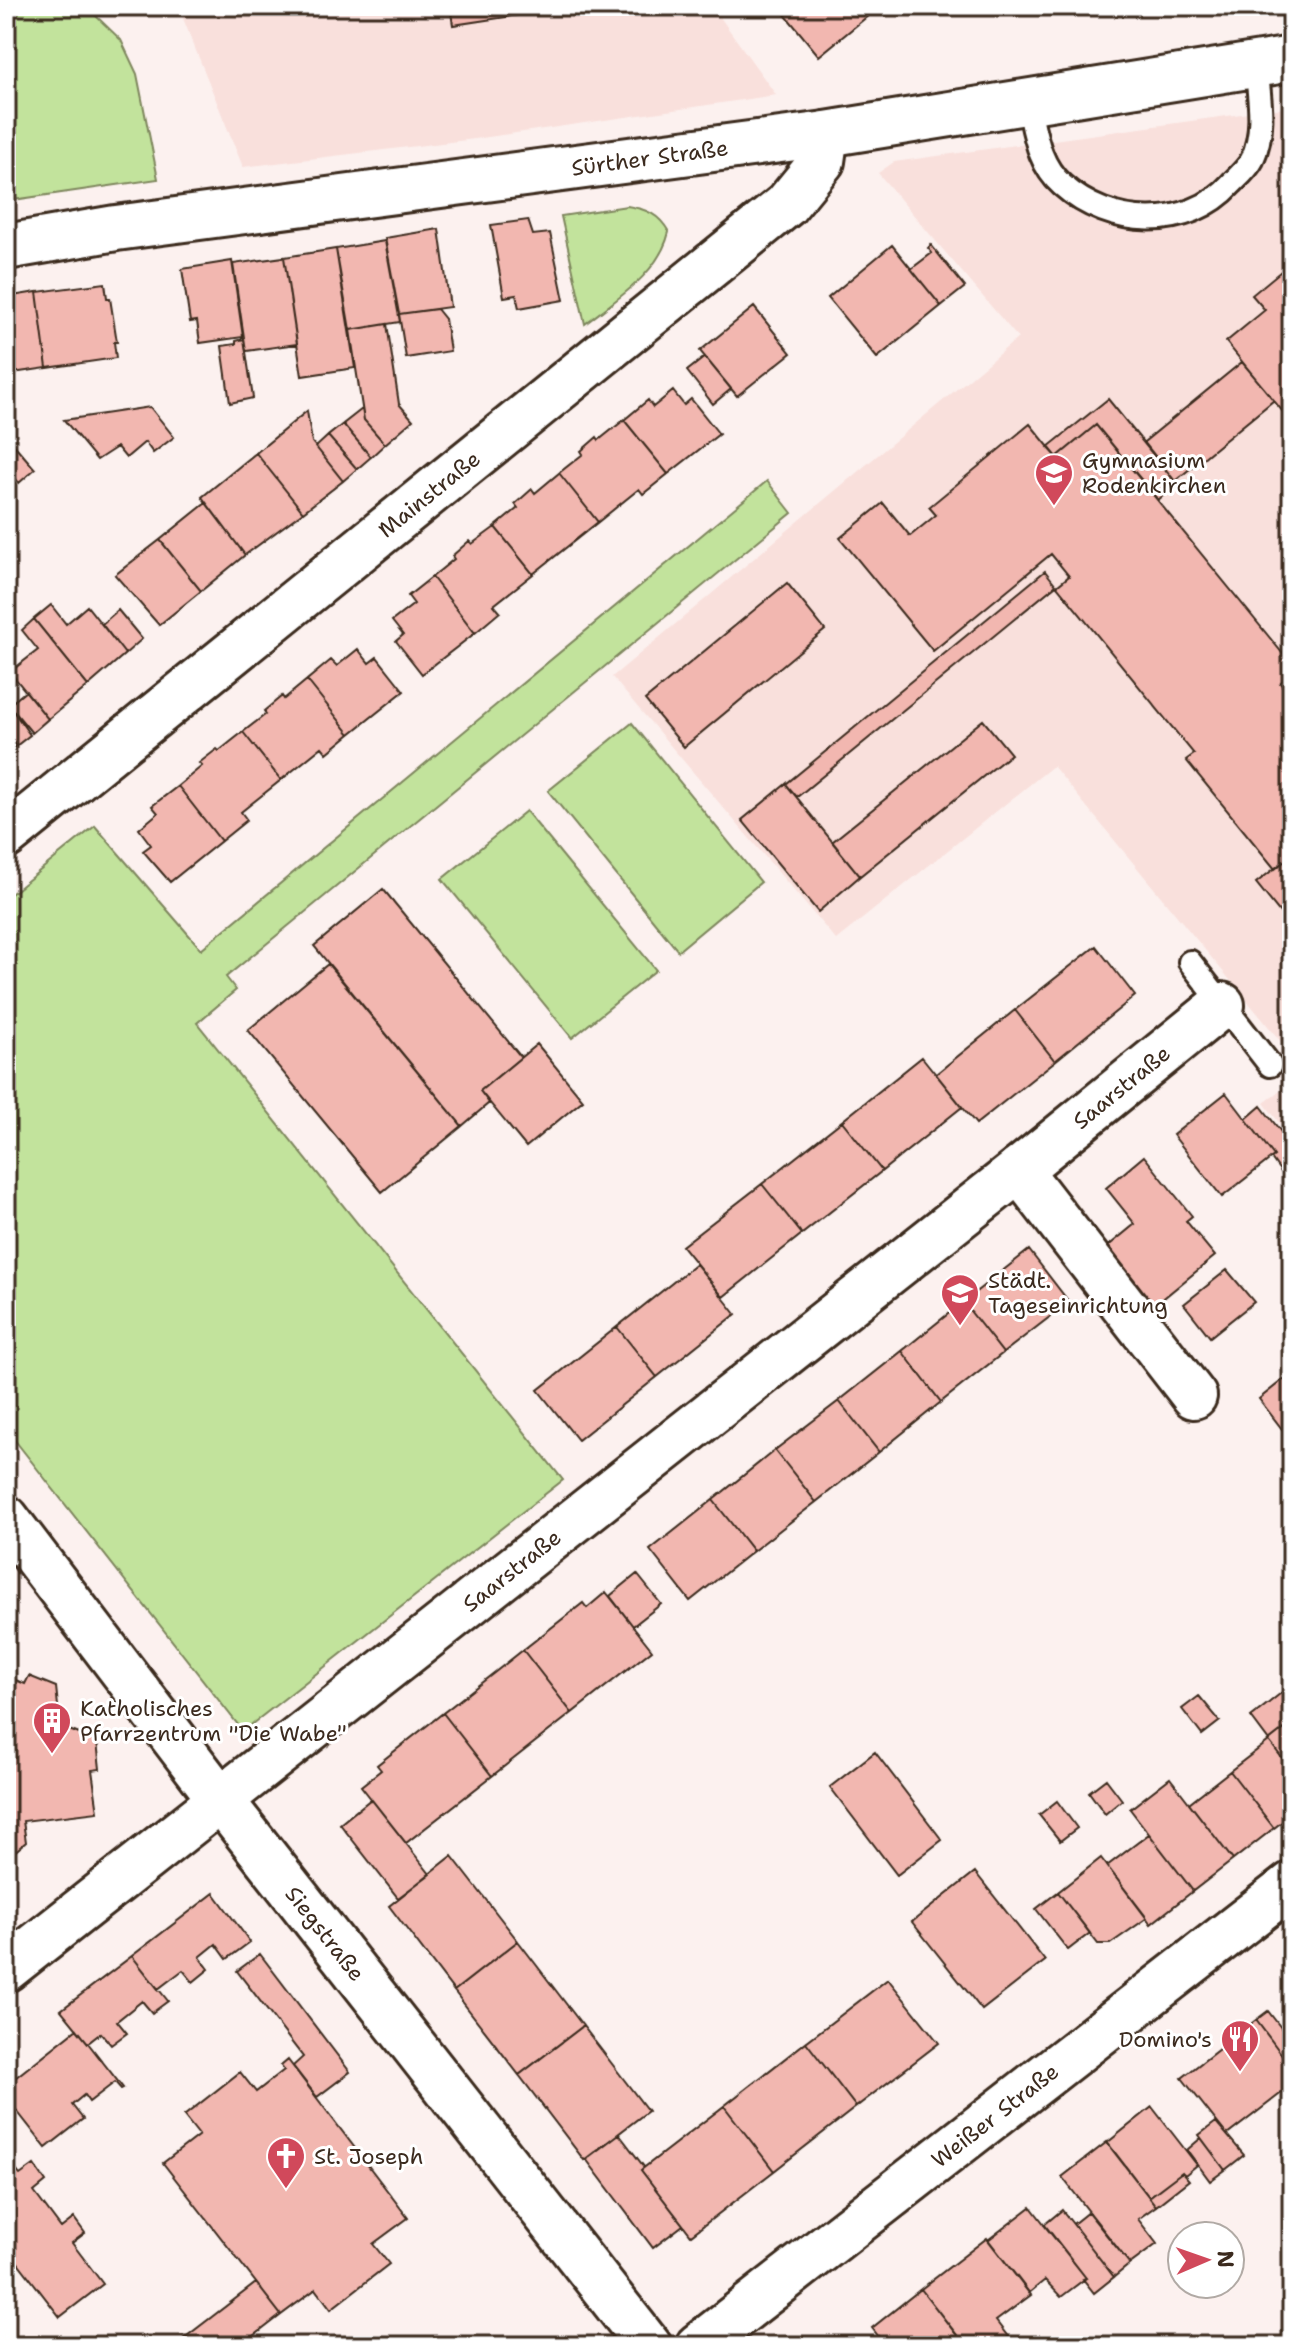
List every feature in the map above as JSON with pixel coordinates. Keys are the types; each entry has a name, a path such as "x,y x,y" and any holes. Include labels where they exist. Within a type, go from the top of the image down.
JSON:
{"street":[{"name":"Sürther Straße","path":"6,247 116,228 826,134 1274,61"},
{"name":"Mainstraße","path":"6,836 786,205 822,161 826,134"},
{"name":"Saarstraße","path":"6,1969 1019,1170 1222,1005"},
{"path":"1019,1170 1194,1396"},
{"name":"Siegstraße","path":"6,1518 220,1799 649,2346"},
{"name":"Weißer Straße","path":"698,2346 1292,1884"}],"lane":[{"path":"1028,103 1039,153 1060,184 1091,205 1125,217 1154,219 1191,212 1220,197 1251,162 1262,127 1274,61"},
{"path":"1190,962 1270,1065"}],"shaded area":[{"path":"178,6 712,6 776,95 475,139 243,167"},
{"name":"Gymnasium Rodenkirchen","path":"1292,107 1292,1055 1053,766 836,940 612,677 1018,338 878,173 894,162"},
{"path":"1292,1082 1292,1139 1264,1103"}],"green space":[{"path":"6,6 81,6 93,13 121,40 137,74 158,179 6,201"},
{"path":"627,206 646,211 661,221 669,232 664,247 635,284 585,324 561,216"},
{"path":"767,481 792,513 226,977 236,990 197,1023 563,1480 243,1731 6,1429 6,898 95,826 201,949"},
{"path":"632,723 761,882 678,951 548,791"},
{"path":"526,811 656,970 572,1038 442,879"}],"building":[{"path":"450,6 523,6 525,14 453,25"},
{"path":"778,6 880,6 819,56"},
{"path":"528,220 533,235 550,233 564,300 519,308 516,295 504,297 491,225"},
{"path":"439,229 450,307 399,314 385,238"},
{"path":"385,241 400,322 350,330 336,249"},
{"path":"892,245 941,306 877,358 828,298"},
{"path":"931,245 965,287 941,306 911,269 932,253 928,248"},
{"path":"336,249 355,368 302,376 284,257"},
{"path":"284,257 297,344 246,351 233,264"},
{"path":"232,261 243,337 200,343 197,321 190,322 182,269"},
{"path":"1292,262 1292,423 1226,342 1265,310 1252,295"},
{"path":"105,283 117,342 114,342 116,358 47,368 37,292"},
{"path":"37,292 47,368 6,374 6,297"},
{"path":"754,307 791,353 737,396 700,351"},
{"path":"437,309 445,319 450,351 406,358 399,314"},
{"path":"387,324 399,404 413,420 385,444 364,420 350,330"},
{"path":"244,339 253,398 230,403 222,346"},
{"path":"705,357 731,389 713,404 687,371"},
{"path":"1242,362 1274,400 1175,481 1144,442"},
{"path":"673,391 684,405 691,399 719,434 668,474 624,420 648,400 653,407"},
{"path":"1108,399 1177,484 1158,500 1096,425 1057,457 1048,447"},
{"path":"150,407 174,437 153,453 145,442 126,458 117,447 97,460 64,420"},
{"path":"362,409 364,420 385,444 371,457 343,424"},
{"path":"307,411 312,442 343,481 303,512 256,453"},
{"path":"624,420 668,474 643,494 639,489 598,522 559,473 583,454 581,451 597,437 599,440"},
{"path":"343,424 371,457 357,469 328,436"},
{"path":"1030,424 1057,457 1096,425 1292,665 1292,673 1280,683 1292,699 1292,855 1275,869 1186,760 1194,754 1057,586 1069,576 1051,554 933,651 840,538 883,503 910,536 936,515 929,507"},
{"path":"328,436 357,469 343,481 316,447"},
{"path":"10,440 35,469 19,483 6,467 6,443"},
{"path":"256,453 303,512 245,555 202,497"},
{"path":"559,473 598,522 533,574 495,527 518,508 515,504 532,489 535,493"},
{"path":"206,503 245,555 201,591 160,540"},
{"path":"495,527 533,574 494,605 500,612 475,633 432,577 454,559 452,556 469,541 472,544"},
{"path":"160,540 201,591 159,625 115,575"},
{"path":"1045,571 1056,585 797,797 786,784"},
{"path":"432,577 475,633 422,674 396,641 403,635 392,621 414,604 408,596"},
{"path":"787,583 825,630 684,747 645,700"},
{"path":"51,605 66,624 87,606 125,654 88,686 34,619"},
{"path":"118,610 142,639 125,654 102,624"},
{"path":"34,619 88,686 48,719 10,672 38,650 22,630"},
{"path":"358,649 369,663 377,657 404,691 350,734 307,680 331,660 337,666"},
{"path":"307,680 350,734 327,753 322,747 281,780 243,732 282,696 284,699"},
{"path":"26,691 48,719 32,733 9,705"},
{"path":"6,701 30,735 16,746 6,733"},
{"path":"983,720 1011,754 860,876 832,842"},
{"path":"243,732 281,780 241,812 247,820 221,841 178,786 202,766 199,763"},
{"path":"6,733 16,746 6,754"},
{"path":"786,784 860,876 818,912 742,820"},
{"path":"178,786 221,841 170,882 143,851 151,845 139,829 158,813 152,806"},
{"path":"1292,855 1292,920 1284,911 1281,914 1256,883"},
{"path":"383,889 521,1057 480,1091 489,1103 462,1126 314,946"},
{"path":"1096,946 1135,996 1055,1061 1015,1010"},
{"path":"328,964 462,1126 382,1192 248,1030"},
{"path":"1015,1010 1055,1061 976,1124 936,1074"},
{"path":"537,1044 583,1100 526,1147 480,1091"},
{"path":"922,1057 962,1107 882,1171 842,1121"},
{"path":"1226,1093 1274,1156 1222,1197 1173,1135"},
{"path":"1261,1106 1292,1146 1292,1163 1281,1172 1271,1158 1274,1156 1246,1119"},
{"path":"842,1121 882,1171 802,1234 762,1184"},
{"path":"1144,1156 1192,1216 1186,1221 1215,1256 1154,1306 1106,1248 1135,1224 1106,1188"},
{"path":"762,1184 802,1234 723,1297 682,1246"},
{"path":"1029,1250 1069,1302 1003,1353 963,1302"},
{"path":"696,1264 736,1314 657,1377 617,1327"},
{"path":"1227,1270 1254,1302 1210,1337 1184,1304"},
{"path":"963,1302 1003,1353 941,1402 902,1351"},
{"path":"617,1327 657,1377 578,1440 538,1390"},
{"path":"902,1351 941,1402 879,1452 839,1401"},
{"path":"1284,1379 1292,1390 1292,1442 1259,1399"},
{"path":"839,1401 879,1452 816,1502 775,1450"},
{"path":"775,1450 816,1502 753,1551 713,1500"},
{"path":"713,1500 753,1551 690,1601 650,1550"},
{"path":"637,1574 661,1604 633,1626 610,1596"},
{"path":"606,1592 652,1650 572,1713 523,1650 583,1603 587,1608"},
{"path":"523,1650 572,1713 492,1776 443,1713"},
{"name":"Katholisches Pfarrzentrum \"Die Wabe\"","path":"6,1676 25,1684 29,1676 56,1687 59,1716 51,1723 61,1736 69,1730 97,1741 100,1769 92,1770 98,1812 23,1821 26,1842 6,1859"},
{"path":"1290,1686 1292,1723 1269,1741 1251,1717"},
{"path":"1199,1696 1220,1721 1202,1735 1182,1709"},
{"path":"443,1713 492,1776 406,1843 361,1786 381,1770 377,1765"},
{"path":"1292,1723 1292,1771 1269,1741"},
{"path":"1269,1741 1292,1771 1292,1814 1274,1828 1230,1771"},
{"path":"875,1752 942,1840 897,1875 830,1787"},
{"path":"1230,1771 1274,1828 1233,1860 1189,1803"},
{"path":"1170,1778 1233,1860 1193,1891 1130,1809"},
{"path":"1106,1779 1122,1800 1105,1814 1089,1792"},
{"path":"371,1799 430,1874 398,1898 340,1824"},
{"path":"1057,1801 1077,1828 1060,1841 1039,1815"},
{"path":"1149,1834 1193,1891 1151,1924 1107,1866"},
{"path":"452,1856 518,1941 454,1991 389,1906"},
{"path":"1101,1858 1147,1918 1110,1944 1098,1944 1058,1892"},
{"path":"975,1872 1045,1961 982,2010 912,1922"},
{"path":"1058,1892 1090,1933 1068,1950 1036,1909"},
{"path":"214,1893 250,1942 227,1959 216,1944 200,1957 209,1969 193,1982 183,1970 158,1989 132,1956"},
{"path":"518,1941 583,2026 519,2075 454,1991"},
{"path":"260,1954 350,2072 317,2097 293,2066 303,2057 237,1971"},
{"path":"132,1956 168,2001 152,2013 142,2001 117,2021 127,2033 111,2045 101,2033 88,2043 61,2010"},
{"path":"888,1979 939,2043 856,2107 806,2042"},
{"path":"1268,2011 1292,2042 1292,2068 1256,2020"},
{"name":"Domino's","path":"1256,2020 1292,2068 1292,2085 1227,2135 1182,2078"},
{"path":"583,2026 648,2111 584,2160 519,2075"},
{"path":"77,2029 123,2088 115,2082 89,2102 84,2095 72,2105 83,2119 46,2148 6,2097 6,2085"},
{"path":"806,2042 856,2107 774,2171 724,2106"},
{"name":"St. Joseph","path":"288,2060 408,2218 373,2244 389,2264 331,2309 316,2289 281,2315 163,2163 199,2135 184,2116 240,2072 256,2092 284,2070 281,2066"},
{"path":"724,2106 774,2171 691,2235 641,2170"},
{"path":"1152,2107 1197,2165 1185,2175 1182,2172 1149,2197 1107,2143"},
{"path":"1216,2122 1244,2155 1225,2170 1199,2135"},
{"path":"619,2134 644,2167 641,2170 683,2225 653,2248 586,2159"},
{"path":"1201,2138 1225,2170 1210,2181 1187,2150"},
{"path":"1107,2142 1156,2206 1138,2219 1157,2244 1130,2264 1062,2177"},
{"path":"6,2157 20,2175 34,2165 46,2182 34,2192 61,2228 74,2218 85,2233 72,2243 103,2284 60,2317 6,2247"},
{"path":"1182,2172 1189,2180 1156,2206 1149,2197"},
{"path":"1031,2207 1086,2278 1061,2297 1045,2280 1029,2293 988,2240"},
{"path":"1062,2210 1114,2277 1094,2293 1083,2279 1086,2278 1044,2225"},
{"path":"1088,2212 1130,2264 1114,2277 1073,2224"},
{"path":"987,2238 1031,2295 996,2321 1009,2338 999,2346 965,2346 921,2289"},
{"path":"256,2283 281,2315 241,2346 174,2346"},
{"path":"921,2289 964,2344 962,2346 886,2346 872,2328"}],"place":[{"name":"Gymnasium Rodenkirchen","path":"1054,507"},
{"name":"Städt. Tageseinrichtung","path":"960,1327"},
{"name":"Katholisches Pfarrzentrum \"Die Wabe\"","path":"52,1755"},
{"name":"Domino's","path":"1240,2073"},
{"name":"St. Joseph","path":"286,2190"}]}
